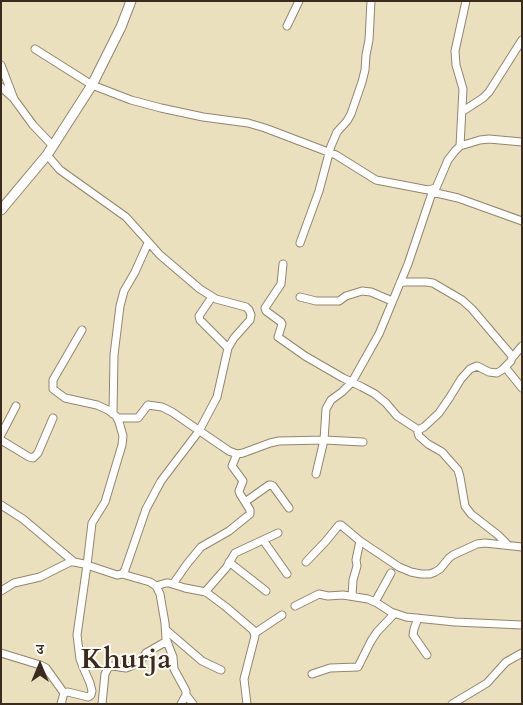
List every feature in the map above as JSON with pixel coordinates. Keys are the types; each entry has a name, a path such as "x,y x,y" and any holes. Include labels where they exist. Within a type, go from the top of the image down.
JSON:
{"street":[{"path":"1,210 47,155 92,85 121,27 131,1"},
{"path":"287,26 299,1"},
{"path":"300,243 319,191 328,152 337,132 352,114 366,70 372,1"},
{"path":"460,146 464,89 455,58 455,51 466,1"},
{"path":"463,111 489,92 522,40"},
{"path":"35,49 92,85 132,100 203,117 248,123 265,128 344,159 376,180 458,198 522,221"},
{"path":"1,65 14,99"},
{"path":"1,87 14,99 33,125 53,146"},
{"path":"316,474 324,440 325,416 329,403 352,382 379,334 408,264 432,191 436,188 448,160 460,146 480,140 522,142"},
{"path":"47,155 60,170 126,217 148,243 200,289 216,299 246,306 251,315 250,320 228,348 217,397 199,431 161,481 146,509 122,574"},
{"path":"64,693 68,692 88,697 91,696 92,692 80,658 77,636 90,530 92,523 105,502 122,445 123,436 115,416 114,355 120,306 124,291 148,243"},
{"path":"283,264 281,284 265,308 282,324 278,337 311,360 362,386 386,402 397,416 416,429 419,436 442,452 458,470 465,506 471,514 508,545"},
{"path":"400,283 433,283 462,300 472,309 512,358"},
{"path":"300,297 316,301 339,301 346,296 362,291 371,292 392,301"},
{"path":"212,297 199,316 200,320 228,348"},
{"path":"82,330 52,384 54,389 65,398 98,405 115,416 138,418 148,405 162,407 229,451 237,454 279,441 324,440 363,442"},
{"path":"416,429 424,427 438,413 470,369 477,366 494,373 502,370 522,346"},
{"path":"505,367 522,388"},
{"path":"1,435 16,406"},
{"path":"1,440 33,458 38,453 54,418"},
{"path":"173,584 201,548 229,531 251,512 239,491 243,481 232,466 237,454"},
{"path":"245,502 271,485 289,508"},
{"path":"1,505 23,519 74,562"},
{"path":"306,562 339,525 399,567 421,574 430,574 440,570 452,555 477,544 522,547"},
{"path":"205,592 226,568 235,553 278,533"},
{"path":"263,540 287,574"},
{"path":"352,596 360,541"},
{"path":"1,591 14,583 40,577 70,562 150,582 156,586 161,600 167,642 173,657 176,673 193,704"},
{"path":"229,562 266,591"},
{"path":"375,602 390,573"},
{"path":"156,586 166,583 205,592 226,607 255,633"},
{"path":"295,606 319,594 352,596 368,599 394,614 406,617 455,622 522,624"},
{"path":"312,674 330,668 358,668 370,641 394,614"},
{"path":"248,704 244,679 255,633 282,615"},
{"path":"418,618 413,635 427,655"},
{"path":"166,630 202,661 221,670"},
{"path":"102,704 105,674 108,668 112,666 126,668 133,665 141,661 146,653 167,642"},
{"path":"1,653 46,668 64,693"},
{"path":"452,704 487,683 506,662 522,653"},
{"path":"61,704 64,693"},
{"path":"181,704 186,694"}],"district":[{"name":"Khurja","path":"126,662"}]}
